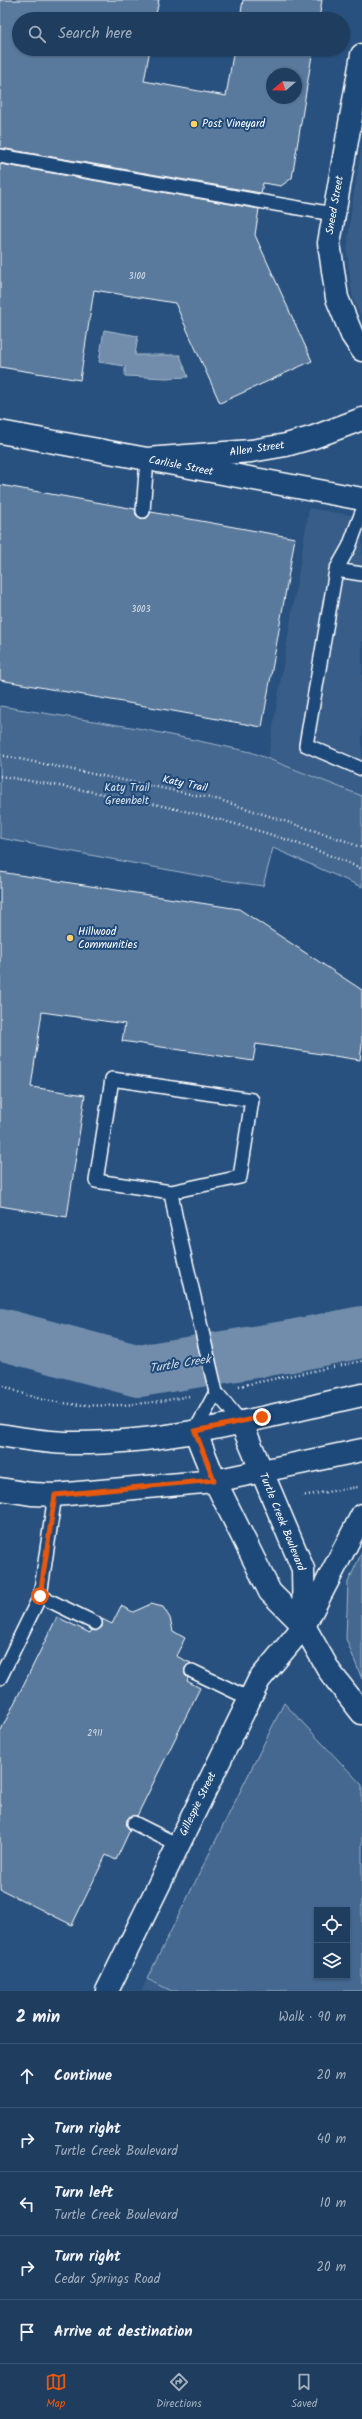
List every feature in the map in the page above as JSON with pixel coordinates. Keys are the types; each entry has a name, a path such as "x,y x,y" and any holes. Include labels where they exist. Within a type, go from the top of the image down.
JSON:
{"street":[{"name":"Sneed Street","path":"362,55 329,243 333,280 337,298 352,335 362,350"},
{"name":"Allen Street","path":"147,459 251,451 286,445 314,437 362,418"},
{"name":"Carlisle Street","path":"0,432 362,499"},
{"path":"0,1435 44,1442 73,1443 116,1441 195,1431 362,1395"},
{"name":"Turtle Creek Boulevard","path":"241,1422 303,1569 304,1626"},
{"name":"Turtle Creek Boulevard","path":"195,1431 214,1480 270,1592 304,1626 330,1672 362,1713"},
{"path":"0,1490 55,1495 214,1480 262,1472 362,1450"},
{"name":"Gillespie Street","path":"107,1991 259,1680 304,1626 362,1515"}],"lane":[{"path":"0,156 333,214"},
{"path":"142,511 147,459"},
{"path":"362,512 349,547 336,570 306,745 362,769"},
{"path":"336,570 362,574"},
{"path":"112,1080 252,1100 240,1177 172,1192 96,1181 112,1080"},
{"path":"172,1192 175,1214 216,1392 241,1422"},
{"path":"195,1431 216,1392"},
{"path":"0,1678 40,1596 55,1495"},
{"path":"40,1596 95,1623"},
{"path":"192,1671 250,1699"},
{"path":"134,1823 178,1845"}],"path":[{"name":"Katy Trail","path":"0,755 220,800 346,841 362,848"},
{"path":"0,776 102,794 186,812 275,837 332,856 362,869"},
{"path":"231,1388 362,1361"},
{"path":"0,1384 36,1399 119,1406 147,1404 193,1395"},
{"path":"296,1497 358,1487"}],"shaded area":[{"path":"362,144 362,318 354,302 347,252 351,211"},
{"path":"104,330 138,336 135,355 180,355 188,377 166,378 125,376 125,366 99,362"},
{"path":"309,508 362,517 362,796 268,758"},
{"path":"147,1979 172,1991 141,1991"}],"green space":[{"name":"Katy Trail Greenbelt","path":"0,706 137,728 251,752 362,796 362,887 273,848 263,886 222,880 0,838"},
{"path":"362,1552 362,1679 346,1639 348,1582"},
{"path":"284,1703 362,1785 362,1991 172,1991 147,1979"}],"building":[{"path":"0,0 159,0 156,12 12,12 12,56 149,56 144,81 226,96 233,56 312,56 292,178 281,186 263,183 261,193 0,148"},
{"path":"243,0 322,0 320,12 241,12"},
{"path":"0,164 259,209 255,235 312,361 220,403 175,303 94,290 80,380 0,367"},
{"path":"0,485 135,509 136,515 142,519 147,518 151,512 295,538 262,727 0,680"},
{"path":"0,872 239,909 362,990 362,1045 360,1060 256,1044 253,1061 122,1041 125,1024 42,1012 31,1087 85,1095 67,1217 0,1206"},
{"path":"151,1604 163,1607 170,1618 173,1631 185,1638 176,1656 191,1663 185,1668 185,1675 188,1678 187,1681 200,1688 137,1816 130,1816 127,1820 127,1827 130,1830 116,1860 106,1855 72,1925 0,1889 0,1732 57,1617 90,1633 92,1630 96,1631 102,1627 102,1619 112,1624 121,1606 133,1612"}],"waterway":[{"name":"Turtle Creek","path":"0,1334 139,1371 291,1346 362,1332"}],"place":[{"name":"Post Vineyard","path":"194,124"},
{"name":"Hillwood Communities","path":"70,938"}],"route":[{"path":"40,1596 55,1495 214,1480 195,1431 262,1417"}]}
